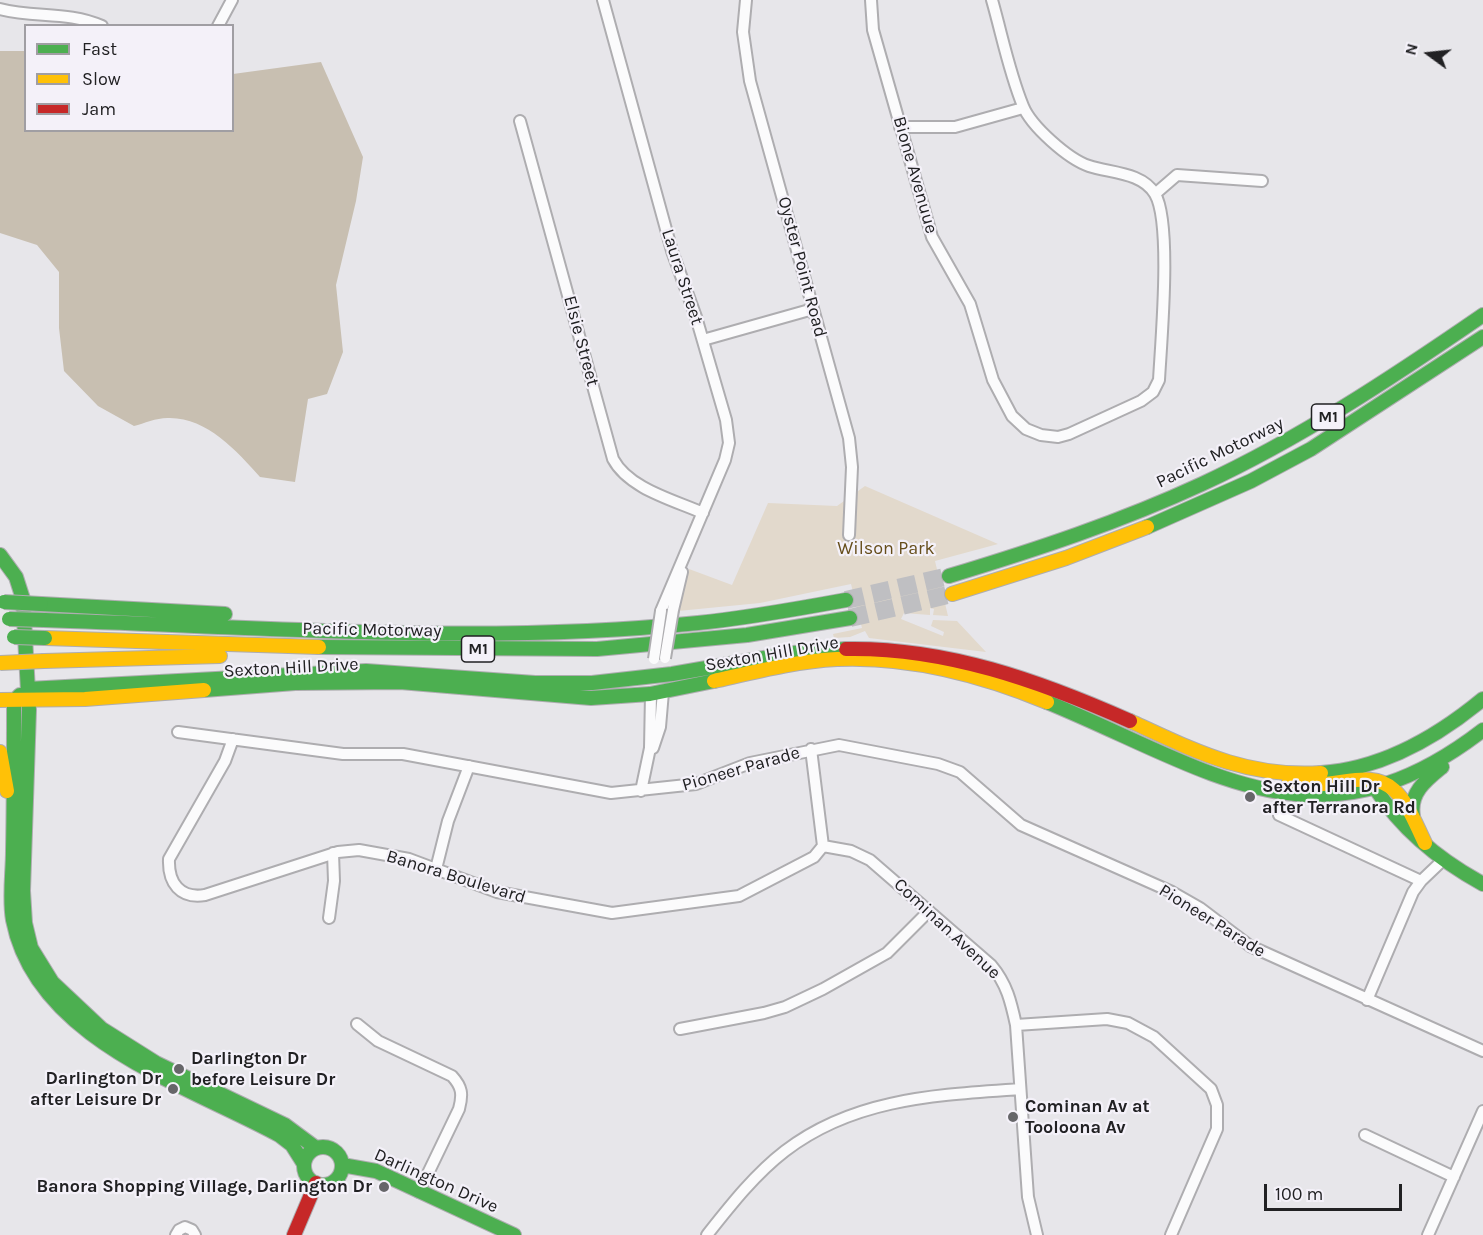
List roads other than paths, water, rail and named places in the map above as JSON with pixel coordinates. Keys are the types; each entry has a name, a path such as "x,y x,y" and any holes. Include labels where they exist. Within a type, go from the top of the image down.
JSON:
{"main road":[{"name":"Pacific Motorway","path":"949,576 1038,549 1162,502 1247,462 1318,423 1483,315"},
{"name":"Pacific Motorway","path":"952,594 1038,570 1170,518 1252,481 1329,438 1483,337"},
{"path":"0,555 16,577 21,592 13,807 14,925 22,956 39,984 61,1008 108,1046 144,1068 273,1131 292,1145 304,1164 306,1174 316,1184"},
{"name":"Pacific Motorway","path":"4,619 387,630 559,632 637,628 745,617 846,600"},
{"path":"2,602 364,622 387,630"},
{"name":"Pacific Motorway","path":"7,637 281,647 597,649 747,635 850,618"},
{"path":"0,663 215,656 281,647"},
{"name":"Sexton Hill Drive","path":"18,698 333,672 405,672 549,683 658,677 831,648 884,649 920,653 980,666 1036,683 1221,760 1270,774 1337,770 1368,765 1396,754 1452,726 1483,699"},
{"name":"Sexton Hill Drive","path":"18,698 161,695 331,682 435,684 585,698 657,693 812,662 856,658 905,662 985,681 1036,698 1196,769 1256,790 1314,796 1381,783 1418,772 1466,746 1483,730"},
{"path":"657,693 658,677"},
{"path":"18,698 25,923 31,948 42,969 76,1006 130,1048 285,1125 316,1148 331,1148 339,1155 342,1165 334,1181 316,1184"},
{"path":"1425,843 1413,816 1412,803 1420,787 1466,746"},
{"path":"0,753 6,788 13,807"},
{"path":"1381,783 1396,754"},
{"path":"1270,774 1300,782 1330,782 1369,777 1381,783 1413,816"},
{"path":"1381,783 1398,821 1443,860 1483,884"},
{"path":"304,1164 308,1154 316,1148"},
{"name":"Darlington Drive","path":"342,1165 376,1171 514,1235"},
{"path":"294,1235 316,1184"}],"street":[{"path":"219,24 232,0"},
{"name":"Laura Street","path":"603,0 672,250 703,340 729,436 725,460 661,611 659,659"},
{"name":"Oyster Point Road","path":"746,0 743,33 748,72 849,438 852,467 849,535"},
{"name":"Bione Avenuue","path":"871,0 873,30 932,237 970,304 993,380 1017,421 1041,435 1058,437 1069,434 1141,401 1154,392 1159,380 1164,225 1155,194"},
{"path":"992,0 1023,108 1052,142 1071,158 1090,166 1131,176 1155,194 1177,175 1262,181"},
{"path":"0,9 27,14 68,15 96,24"},
{"path":"900,127 955,127 1023,108"},
{"name":"Elsie Street","path":"520,121 614,459 621,471 634,481 703,513"},
{"path":"703,340 813,309"},
{"name":"Laura Street","path":"659,659 687,552"},
{"path":"658,677 659,659"},
{"path":"641,791 647,759 660,727 657,693"},
{"name":"Pioneer Parade","path":"178,732 343,754 400,753 611,794 696,784 750,764 811,749 848,745 951,767 1021,825 1172,892 1200,908 1250,946 1483,1051"},
{"name":"Banora Boulevard","path":"233,739 225,761 169,860 168,872 173,885 184,894 205,895 333,853 360,850 414,861 512,896 600,912 624,913 739,896 814,857 823,846"},
{"path":"811,749 823,846"},
{"path":"436,869 448,821 469,766"},
{"path":"1279,815 1421,880"},
{"name":"Cominan Avenue","path":"823,846 850,851 870,860 1002,978 1011,999 1016,1025 1028,1197 1037,1235"},
{"path":"329,918 334,881 333,853"},
{"path":"1367,1000 1413,892 1421,880 1443,860"},
{"path":"680,1029 786,1007 887,953 929,911"},
{"path":"1016,1025 1107,1019 1128,1023 1154,1037 1211,1089 1217,1105 1217,1129 1172,1235"},
{"path":"357,1024 372,1038 452,1076 460,1085 462,1097 459,1109 419,1192"},
{"path":"707,1235 761,1173 784,1151 819,1129 881,1104 932,1095 1020,1089"},
{"path":"1428,1235 1483,1111"},
{"path":"1365,1135 1454,1177"},
{"path":"176,1235 185,1227 192,1230 195,1235"}],"tunnel":[{"path":"846,600 949,576"},
{"path":"850,618 952,594"}],"place":[{"name":"Sexton Hill Dr after Terranora Rd","path":"1250,797"},
{"name":"Darlington Dr before Leisure Dr","path":"179,1069"},
{"name":"Darlington Dr after Leisure Dr","path":"173,1089"},
{"name":"Cominan Av at Tooloona Av","path":"1013,1117"},
{"name":"Banora Shopping Village, Darlington Dr","path":"384,1187"}],"park label":[{"name":"Wilson Park","path":"886,549"}]}
